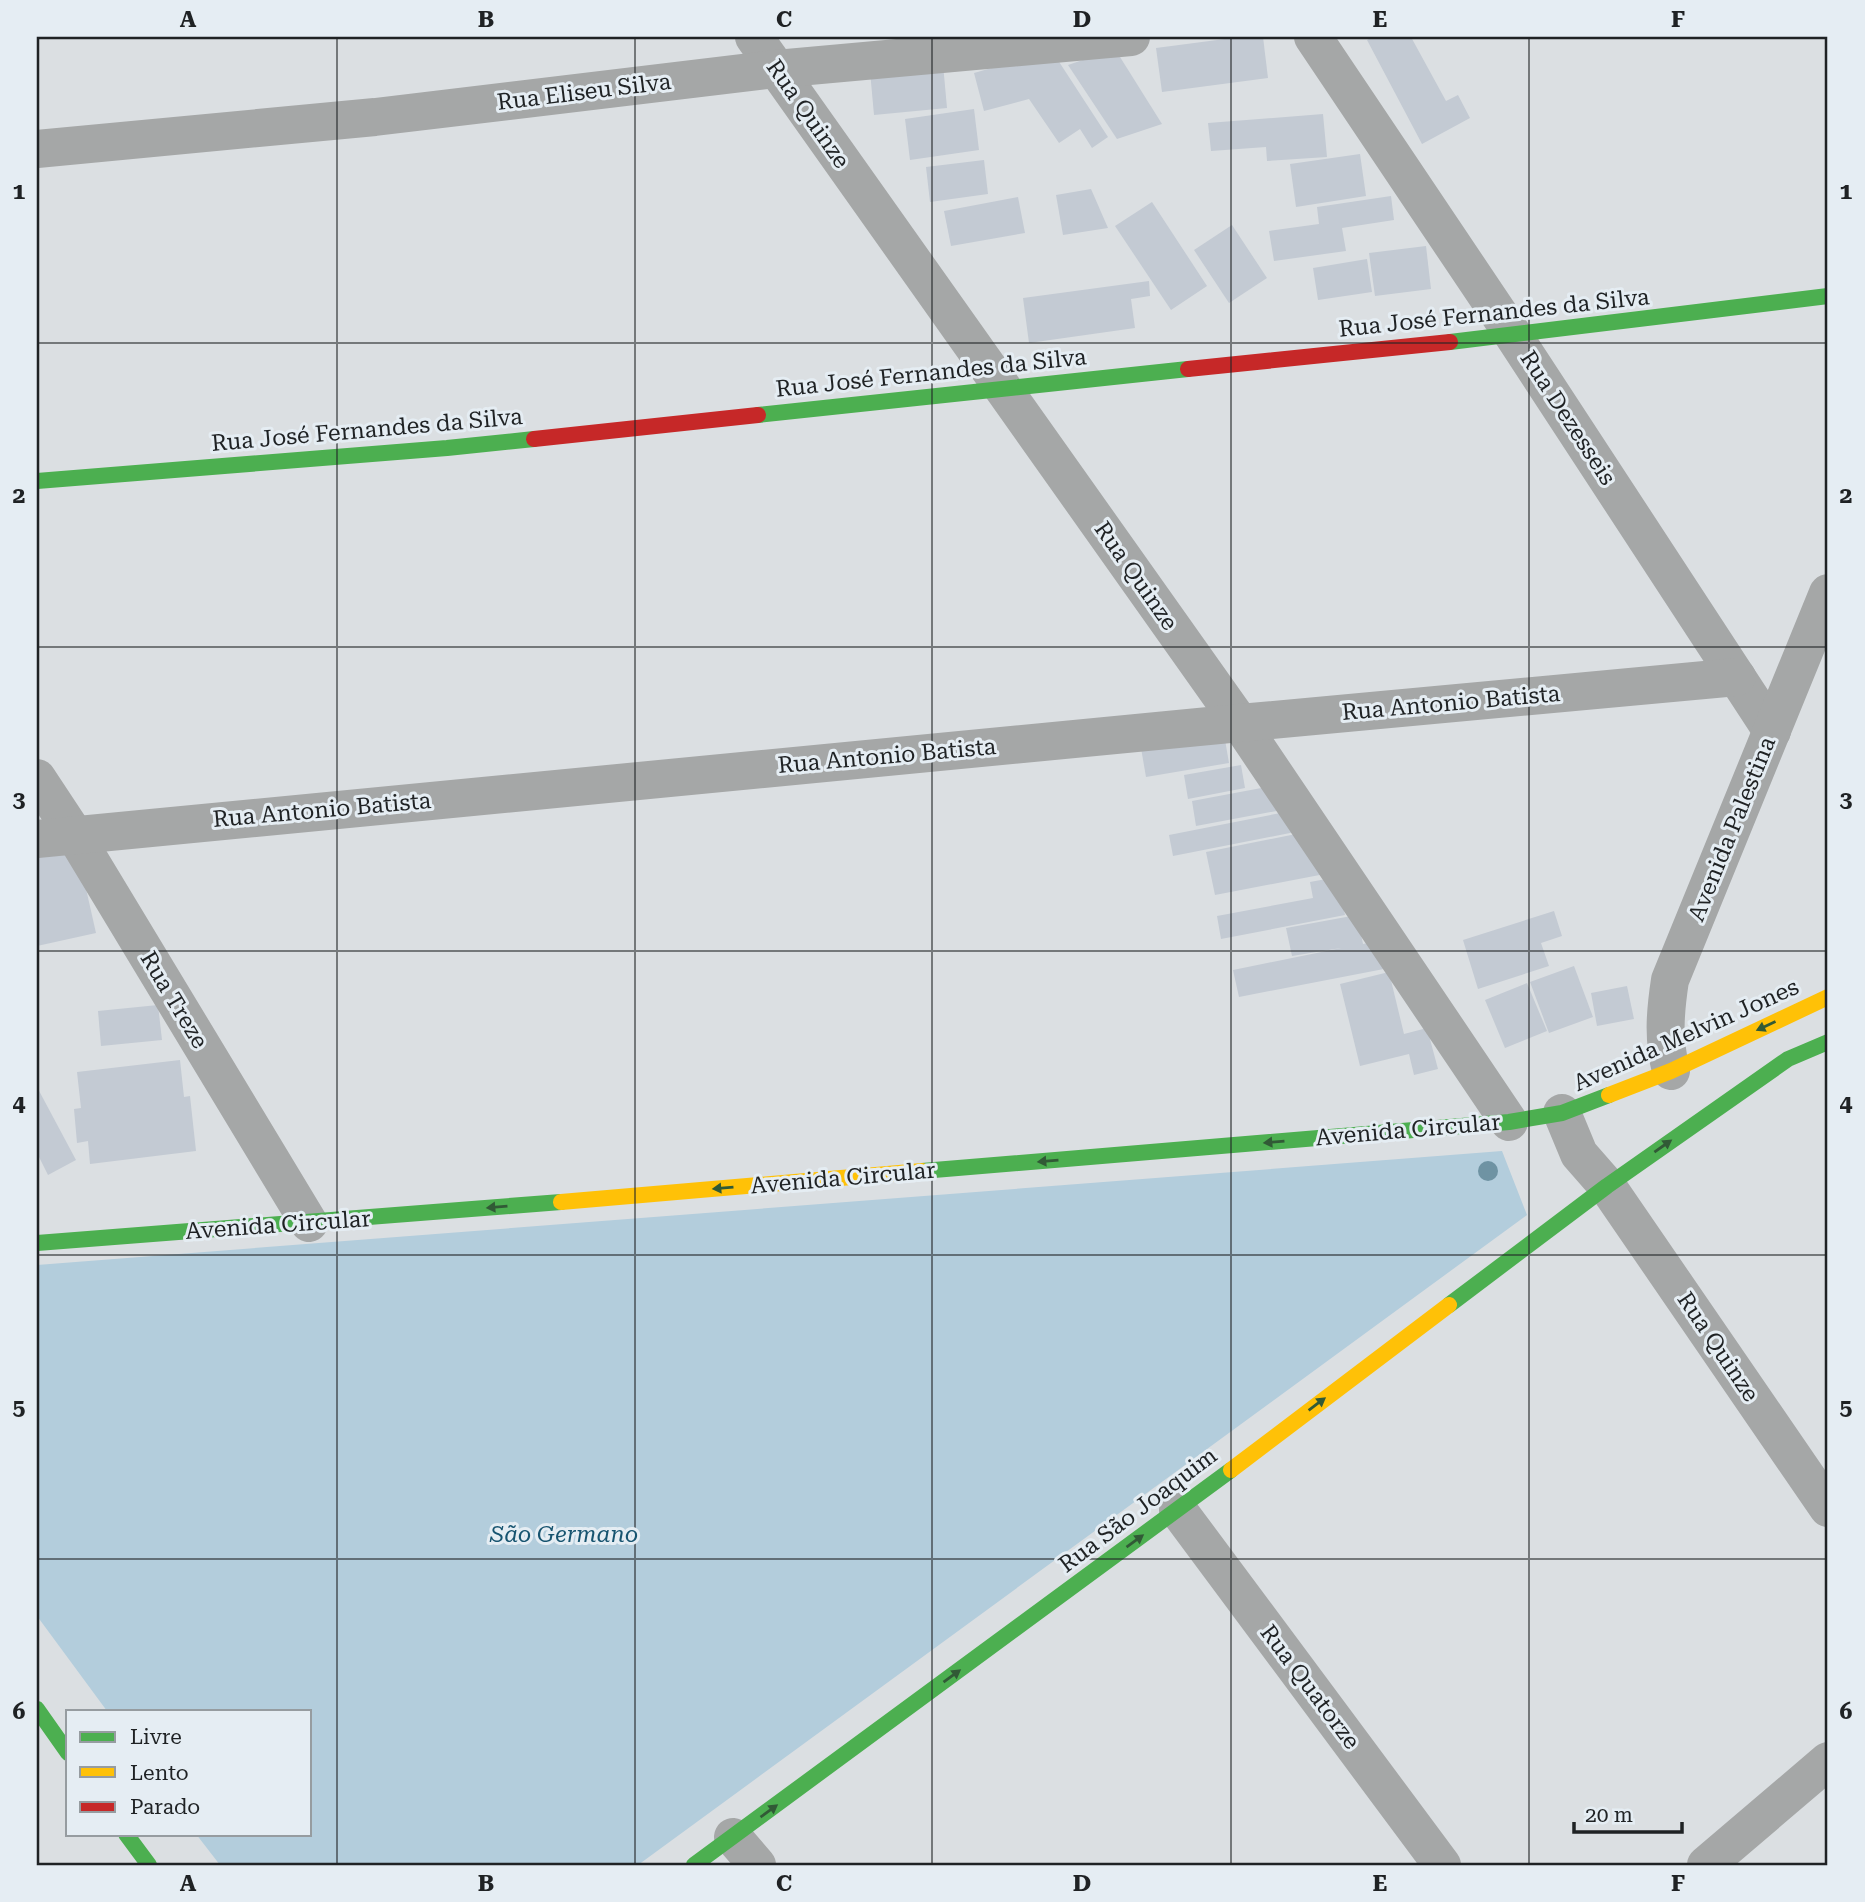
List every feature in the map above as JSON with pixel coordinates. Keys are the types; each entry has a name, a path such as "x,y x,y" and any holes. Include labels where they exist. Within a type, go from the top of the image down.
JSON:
{"main road":[{"name":"Rua José Fernandes da Silva","path":"37,481 447,448 1513,335 1828,296"},
{"name":"Avenida Melvin Jones","path":"1562,1113 1671,1071 1828,998"},
{"path":"1607,1186 1788,1059 1828,1042"},
{"name":"Avenida Circular","path":"37,1243 309,1223 1509,1122 1562,1113"},
{"name":"Rua São Joaquim","path":"694,1865 745,1851 1178,1510 1607,1186"},
{"path":"37,1709 66,1750"},
{"path":"127,1836 149,1865"}],"street":[{"name":"Rua Quinze","path":"754,37 1240,723 1509,1122"},
{"name":"Rua Eliseu Silva","path":"37,149 375,117 776,69 1131,37"},
{"name":"Rua Dezesseis","path":"1313,37 1513,335 1772,731"},
{"name":"Avenida Palestina","path":"1671,1071 1665,1047 1664,1017 1670,980 1828,593"},
{"name":"Rua Antonio Batista","path":"37,839 1737,677"},
{"name":"Rua Treze","path":"37,778 74,834 309,1223"},
{"path":"1562,1113 1579,1154 1607,1186"},
{"name":"Rua Quinze","path":"1607,1186 1828,1508"},
{"name":"Rua Quatorze","path":"1178,1510 1442,1865"},
{"path":"1706,1865 1828,1761"}],"green space":[{"name":"São Germano","path":"1502,1151 1527,1215 638,1865 220,1865 198,1836 312,1836 312,1710 106,1710 37,1616 37,1265"}],"building":[{"path":"1240,37 1263,37 1268,78 1162,92 1156,48"},
{"path":"1373,37 1411,37 1446,101 1458,95 1470,118 1422,144 1367,40"},
{"path":"1115,49 1162,124 1117,139 1068,65"},
{"path":"1052,51 1108,137 1092,148 1080,129 1059,143 1029,99 984,111 974,73"},
{"path":"943,64 947,108 874,115 870,71"},
{"path":"974,109 979,150 910,160 905,119"},
{"path":"1323,114 1327,157 1267,161 1266,147 1211,151 1208,123"},
{"path":"1360,154 1366,196 1296,207 1290,164"},
{"path":"984,160 988,194 930,202 926,167"},
{"path":"1091,189 1108,228 1063,235 1056,195"},
{"path":"1391,196 1394,220 1342,228 1346,251 1274,261 1269,231 1319,224 1317,207"},
{"path":"1018,197 1025,233 951,246 944,211"},
{"path":"1152,202 1207,286 1171,310 1115,226"},
{"path":"1232,225 1267,278 1229,303 1194,250"},
{"path":"1426,246 1431,289 1375,296 1369,253"},
{"path":"1367,259 1372,292 1318,300 1313,268"},
{"path":"1149,281 1150,296 1131,299 1135,328 1029,343 1023,298"},
{"path":"1224,734 1229,763 1146,777 1141,748"},
{"path":"1241,765 1245,788 1188,799 1184,775"},
{"path":"1278,785 1282,810 1196,826 1192,801"},
{"path":"1296,810 1300,831 1173,856 1169,835"},
{"path":"1306,832 1330,873 1215,895 1206,852"},
{"path":"75,840 96,933 37,946 37,849"},
{"path":"1337,877 1345,915 1221,939 1217,916 1313,898 1310,882"},
{"path":"1554,911 1562,936 1541,943 1549,966 1478,989 1463,940"},
{"path":"1357,915 1363,944 1383,940 1389,968 1239,997 1233,970 1341,948 1292,956 1286,928"},
{"path":"1574,966 1593,1017 1549,1033 1530,982"},
{"path":"1389,972 1404,1034 1427,1028 1438,1069 1414,1075 1409,1054 1360,1066 1340,984"},
{"path":"1527,983 1547,1031 1505,1048 1485,1000"},
{"path":"1627,986 1634,1019 1597,1026 1591,993"},
{"path":"158,1005 162,1040 101,1046 98,1011"},
{"path":"180,1060 184,1097 190,1096 196,1151 90,1164 88,1141 77,1143 74,1109 81,1108 77,1072"},
{"path":"37,1087 76,1160 48,1175 37,1153"}],"traffic: fast":[{"path":"1450,342 1828,296"},
{"path":"758,415 1188,369"},
{"path":"37,481 534,439"},
{"path":"1449,1305 1607,1186 1788,1059 1828,1042"},
{"path":"922,1171 1509,1122 1562,1113 1609,1095"},
{"path":"37,1243 561,1202"},
{"path":"694,1865 1231,1470"},
{"path":"37,1709 66,1750"},
{"path":"127,1836 149,1865"}],"traffic: slow":[{"path":"1609,1095 1671,1071 1828,997"},
{"path":"561,1202 922,1171"},
{"path":"1231,1470 1449,1305"}],"traffic: jam":[{"path":"1188,369 1450,342"},
{"path":"534,439 758,415"}]}
